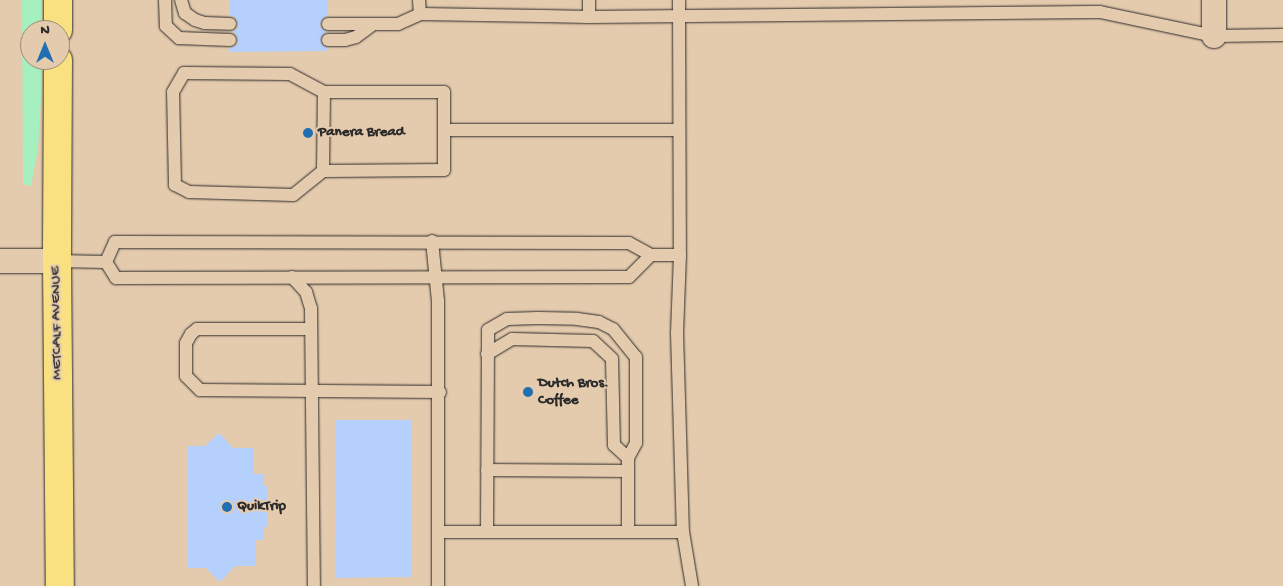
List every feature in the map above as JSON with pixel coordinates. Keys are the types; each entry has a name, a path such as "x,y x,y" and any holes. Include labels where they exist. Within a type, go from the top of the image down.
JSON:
{"main road":[{"path":"58,0 58,20"},
{"name":"METCALF AVENUE","path":"58,70 57,261 60,586"}],"street":[{"path":"1214,0 1214,36"},
{"path":"0,261 57,261"}],"lane":[{"path":"165,0 166,26 179,38 230,40"},
{"path":"181,0 185,13 195,20 230,24"},
{"path":"419,0 420,14"},
{"path":"589,0 589,16"},
{"path":"679,0 678,130 680,255 677,333 683,532 692,586"},
{"path":"328,24 398,24 420,14 589,16 1100,12 1214,36 1283,35"},
{"path":"328,40 345,40 356,37 373,24"},
{"path":"184,73 290,74 324,92 444,92 444,130 444,170 323,171 293,194 189,192 175,185 173,92 184,73"},
{"path":"323,171 324,92"},
{"path":"444,130 678,130"},
{"path":"106,262 115,242 432,241 629,243 651,255 680,255"},
{"path":"432,241 438,301 440,392 438,586"},
{"path":"106,262 116,278 629,277 651,255"},
{"path":"57,261 106,262"},
{"path":"292,277 306,292 311,308 314,586"},
{"path":"487,532 488,330 507,319 577,319 599,322 613,329 636,357 636,443 628,464 628,532"},
{"path":"311,328 197,328 190,334 186,343 186,376 200,390 440,392"},
{"path":"487,354 512,339 593,340 612,359 614,445 628,464"},
{"path":"487,470 628,464"},
{"path":"438,532 683,532"}],"green space":[{"path":"22,0 41,0 41,20 22,20"},
{"path":"22,70 41,70 38,149 31,186 23,184"}],"building":[{"path":"230,0 328,0 328,16 324,17 320,24 321,28 327,32 321,36 321,44 328,48 328,51 230,52 230,48 237,45 238,40 235,33 231,32 237,29 238,24 235,17 230,16"},
{"path":"336,420 411,420 411,577 336,578"},
{"name":"QuikTrip","path":"219,433 233,448 254,448 254,474 263,474 263,486 267,486 267,527 263,527 263,540 255,540 255,566 235,566 220,582 206,568 188,568 187,446 205,446"}],"place":[{"name":"Panera Bread","path":"308,133"},
{"name":"Dutch Bros. Coffee","path":"528,392"},
{"name":"QuikTrip","path":"227,507"}]}
